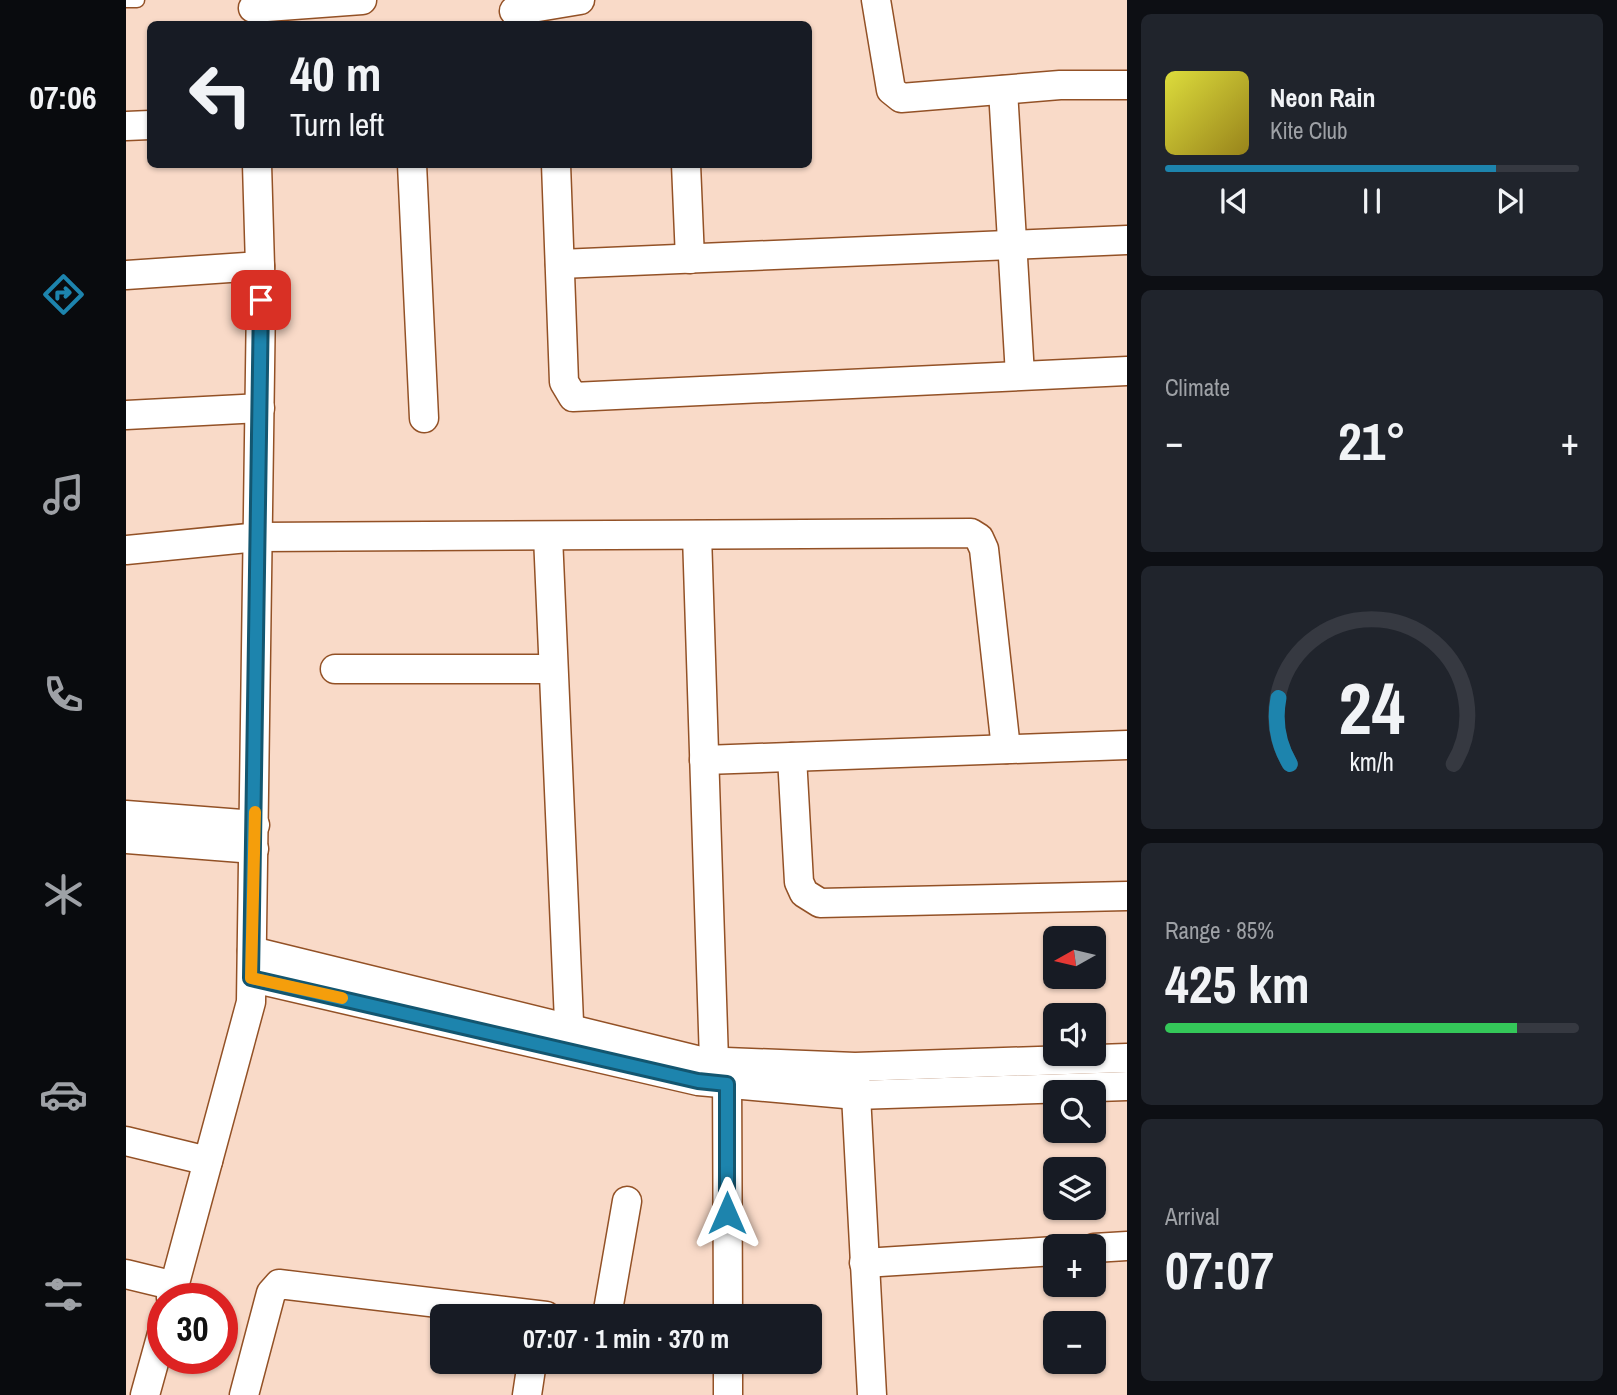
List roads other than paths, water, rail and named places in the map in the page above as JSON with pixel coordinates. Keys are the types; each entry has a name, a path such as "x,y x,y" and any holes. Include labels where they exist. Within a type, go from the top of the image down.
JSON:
{"street":[{"path":"253,11 362,0"},
{"path":"514,12 580,0"},
{"path":"876,0 891,90 895,96 901,98 1073,85 1127,85"},
{"path":"1003,90 1015,245 1020,375"},
{"path":"126,125 147,125"},
{"path":"175,1283 251,1002 260,408 257,168"},
{"path":"412,168 424,418"},
{"path":"556,168 564,383 573,397 1127,372"},
{"path":"685,168 690,258"},
{"path":"560,264 1127,240"},
{"path":"126,275 260,266"},
{"path":"126,415 260,408"},
{"path":"126,551 258,537 971,533 979,538 985,549 1006,749"},
{"path":"697,535 704,760 723,1069 728,1304"},
{"path":"548,536 569,1040"},
{"path":"335,669 553,669"},
{"path":"704,760 1127,745"},
{"path":"792,757 799,882 811,900 820,903 1127,896"},
{"path":"126,815 254,837"},
{"path":"126,839 254,837"},
{"path":"252,965 569,1040 856,1095 1127,1086"},
{"path":"723,1069 1127,1058"},
{"path":"855,1067 873,1395"},
{"path":"126,1141 208,1161"},
{"path":"609,1304 627,1201"},
{"path":"1106,1247 1127,1246"},
{"path":"864,1263 1043,1252"},
{"path":"126,1274 150,1283"},
{"path":"244,1395 271,1293 279,1284 441,1304"},
{"path":"145,1395 151,1374"},
{"path":"527,1395 530,1374"},
{"path":"728,1374 728,1395"}],"lane":[{"path":"126,0 137,0"}]}
